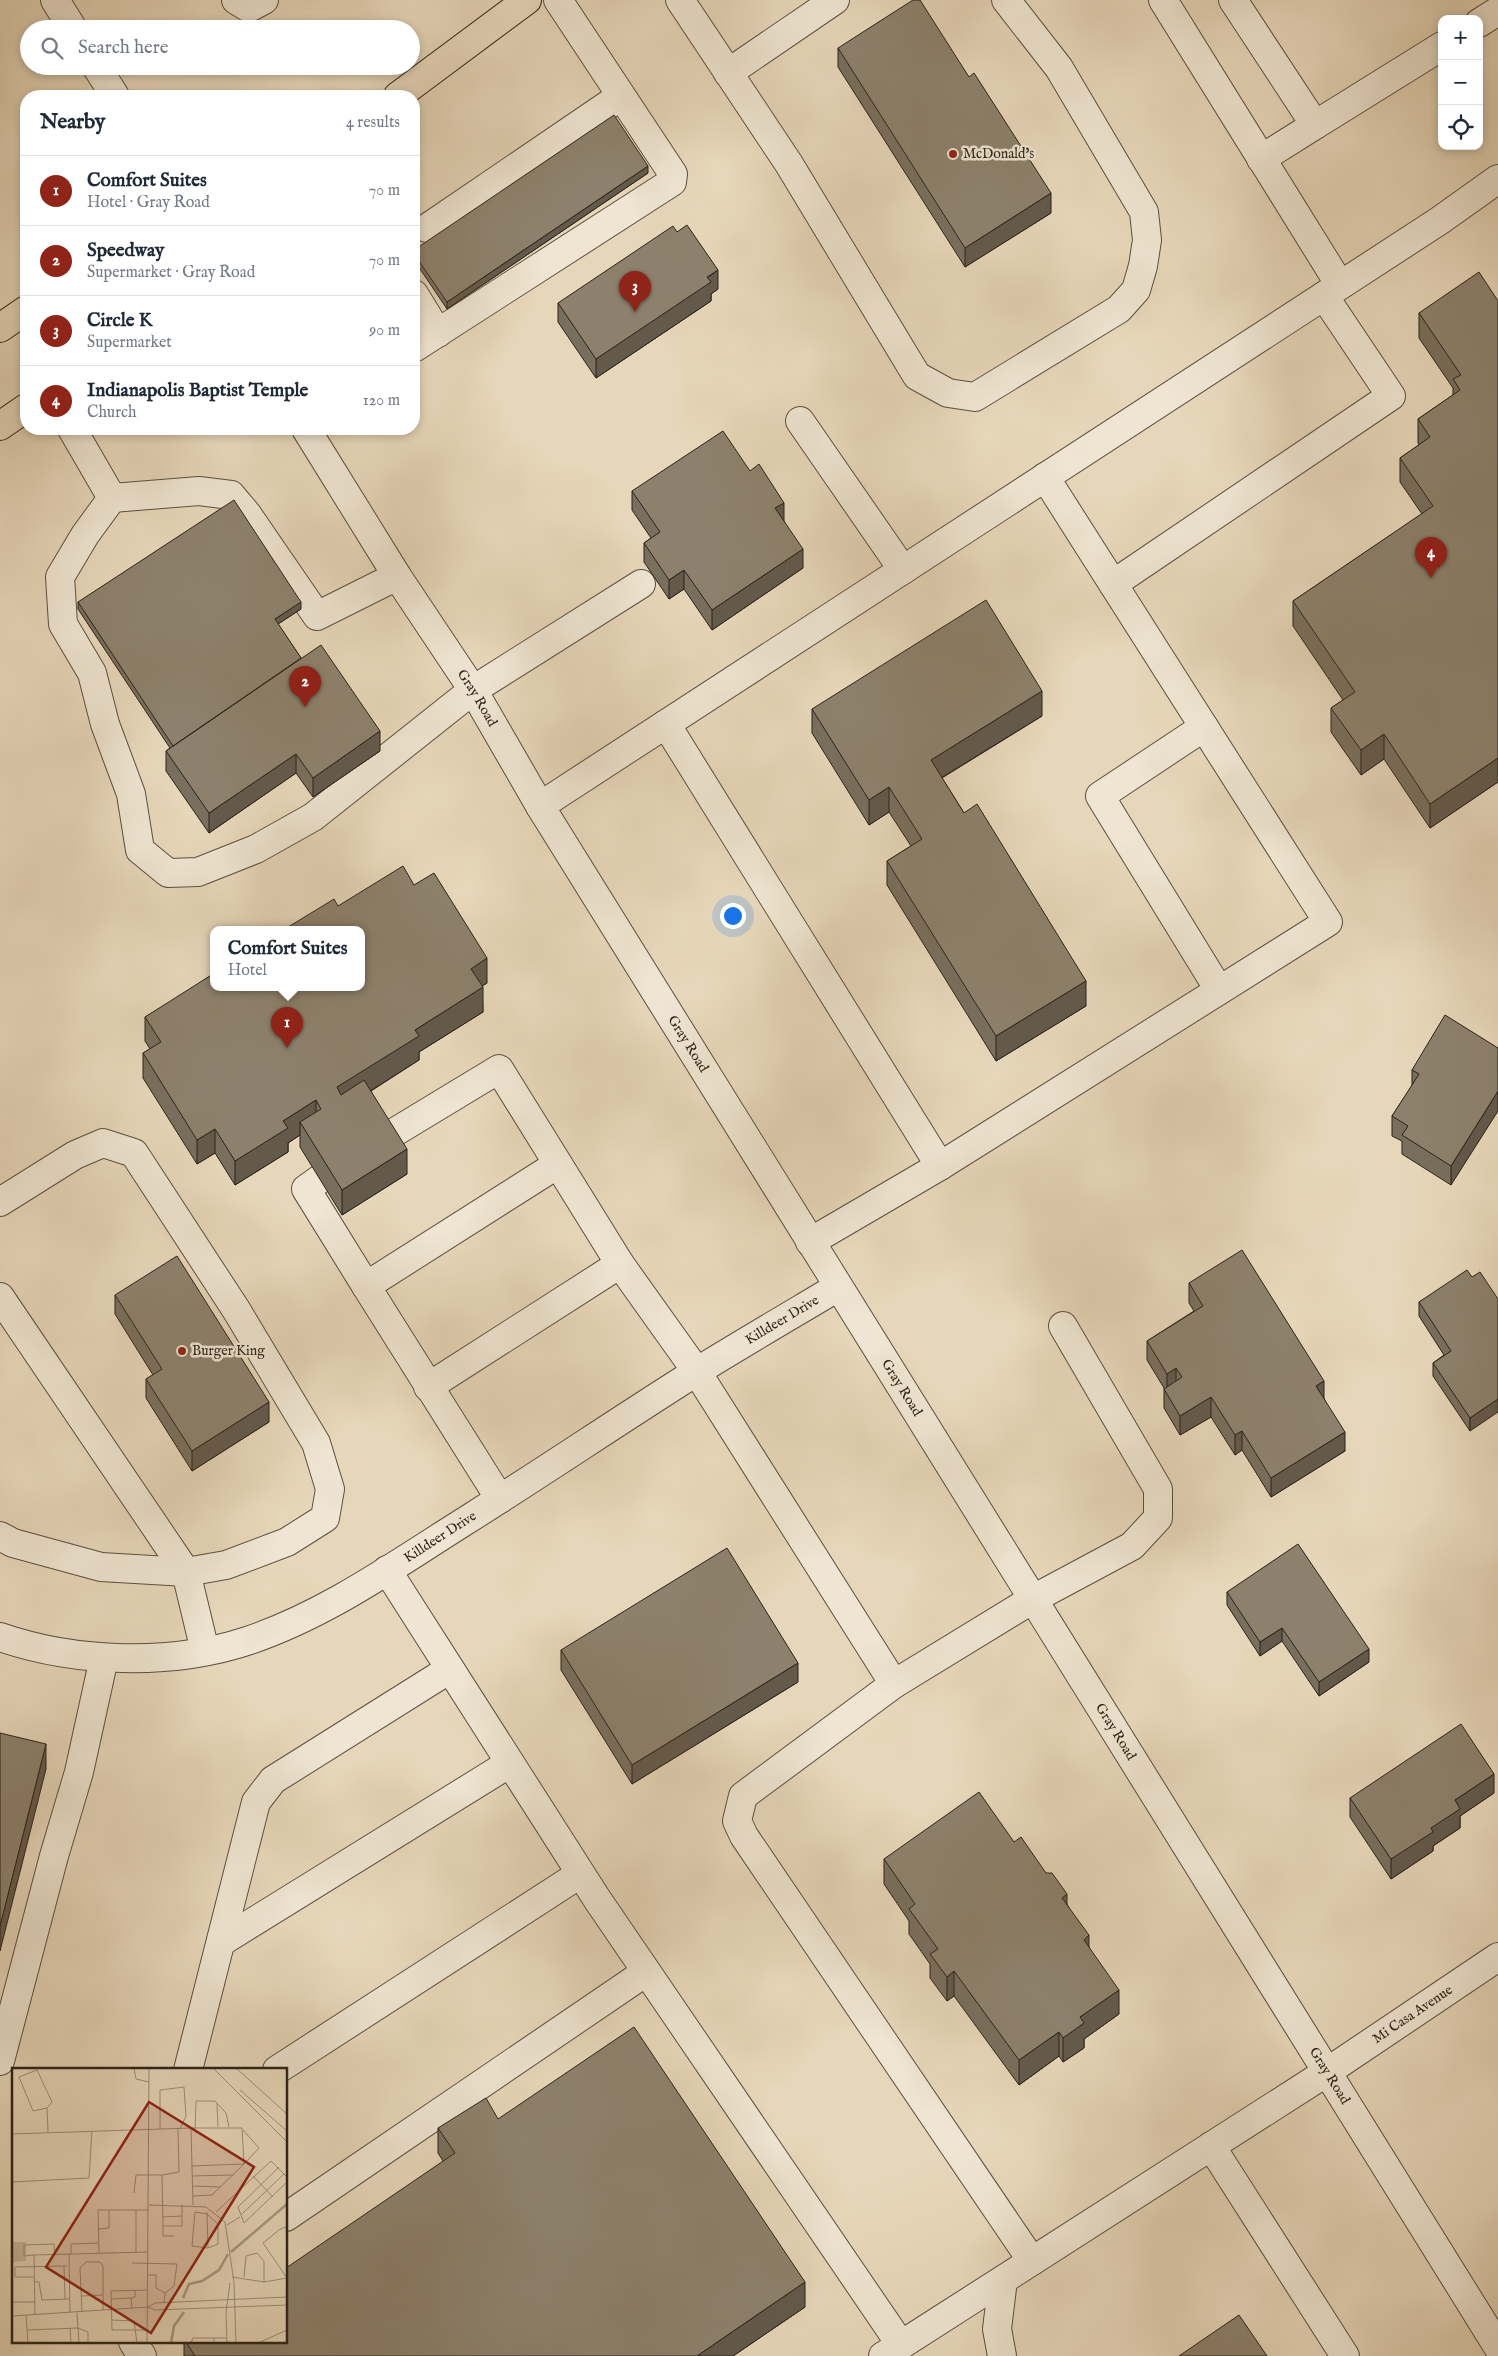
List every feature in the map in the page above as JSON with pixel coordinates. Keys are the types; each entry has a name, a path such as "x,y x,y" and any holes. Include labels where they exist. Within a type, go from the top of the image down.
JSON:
{"main road":[{"path":"406,90 527,0"},
{"path":"0,328 20,314"},
{"path":"0,426 20,412"}],"street":[{"path":"55,0 67,20"},
{"path":"236,0 249,8 264,0"},
{"path":"420,344 672,182 673,174 558,0"},
{"path":"680,0 789,164 916,376 948,393 975,397 1119,309 1136,290 1143,266 1147,240 1144,212 1059,68 1006,0"},
{"path":"728,73 836,0"},
{"path":"1113,584 1391,396 1261,159 1163,0"},
{"path":"1233,0 1315,125"},
{"path":"1483,20 1498,11"},
{"path":"1261,159 1438,48"},
{"path":"102,75 111,90"},
{"path":"420,226 621,96"},
{"path":"540,806 1332,291 1494,189"},
{"path":"420,304 438,333"},
{"path":"800,421 903,570"},
{"path":"75,435 112,498"},
{"name":"Gray Road","path":"310,435 397,576 472,690 540,806 1498,2348"},
{"path":"810,1242 940,1166 1328,922 1045,477"},
{"path":"397,576 317,616 247,514 231,495 199,491 112,498 85,535 60,577 63,624 92,673 106,724 131,794 140,850 168,873 198,872 256,849 313,817 472,690 640,584"},
{"path":"666,724 940,1166"},
{"path":"1204,727 1100,796 1218,990"},
{"path":"385,1138 499,1069 620,1264 696,1372 894,1684"},
{"path":"0,1202 75,1156 103,1144 134,1153 237,1311 316,1443 330,1489 325,1518 287,1542 226,1565 186,1572 101,1567 13,1543 0,1536"},
{"path":"366,1286 558,1164"},
{"path":"320,1178 306,1189 428,1387 500,1499"},
{"path":"428,1387 620,1264"},
{"name":"Killdeer Drive","path":"0,1637 42,1648 104,1658 186,1654 246,1641 322,1610 500,1499 696,1372 838,1287"},
{"path":"0,1298 186,1572 205,1651"},
{"path":"1032,2261 744,1836 737,1821 743,1796 894,1684 1033,1599 1132,1546 1158,1518 1158,1489 1063,1326"},
{"path":"387,1570 580,1874 892,2350"},
{"path":"0,2061 54,1856 79,1772 104,1658"},
{"path":"189,2068 256,1802 273,1780 450,1669"},
{"path":"221,1942 510,1763"},
{"path":"280,2068 580,1874"},
{"name":"Mi Casa Avenue","path":"892,2350 1327,2072 1498,1957"},
{"path":"288,2216 646,1972"},
{"path":"1211,2146 1345,2356"},
{"path":"1002,2356 996,2329 1003,2280"},
{"path":"134,2344 142,2356"}],"building":[{"name":"McDonald's","path":"913,0 920,0 969,77 974,73 1051,193 965,248 838,48"},
{"path":"614,115 648,166 447,302 420,263 420,246"},
{"path":"687,225 718,270 707,277 711,282 596,359 558,303 673,226 677,232"},
{"path":"1479,272 1498,301 1498,758 1430,804 1384,734 1361,750 1331,708 1355,692 1293,601 1433,506 1400,458 1430,437 1418,419 1460,390 1453,379 1461,375 1419,313"},
{"path":"723,431 750,471 759,464 784,503 775,508 803,549 712,610 684,570 669,580 644,543 660,532 632,491"},
{"path":"234,500 301,602 275,619 301,658 173,746 78,602"},
{"path":"986,600 1042,691 931,760 964,813 977,804 1086,981 996,1036 887,861 922,839 889,787 869,800 812,709"},
{"path":"321,645 380,731 313,778 296,754 209,813 166,751"},
{"path":"403,866 414,885 434,873 487,958 471,969 483,987 415,1030 419,1036 337,1087 341,1095 364,1080 407,1149 342,1190 300,1122 321,1109 316,1100 283,1121 288,1128 235,1161 215,1129 197,1140 143,1053 161,1042 145,1017 210,976 210,991 365,991 365,926 290,926 334,899 338,906"},
{"path":"1445,1015 1498,1048 1498,1091 1451,1166 1402,1135 1408,1126 1392,1116 1419,1074 1412,1070"},
{"path":"1242,1250 1324,1381 1316,1386 1345,1432 1271,1478 1242,1431 1235,1435 1211,1397 1180,1416 1164,1389 1182,1377 1176,1368 1167,1374 1147,1341 1203,1306 1189,1283"},
{"name":"Burger King","path":"177,1256 269,1402 192,1451 146,1379 162,1369 115,1295"},
{"path":"1467,1270 1472,1277 1480,1272 1498,1299 1498,1399 1470,1418 1433,1363 1451,1351 1419,1302"},
{"path":"1298,1544 1369,1649 1319,1682 1282,1628 1260,1642 1227,1592"},
{"path":"727,1548 798,1663 632,1765 561,1650"},
{"path":"1461,1724 1494,1774 1455,1800 1460,1809 1431,1828 1433,1832 1391,1859 1350,1798"},
{"path":"0,1733 46,1744 0,1926"},
{"path":"979,1792 1014,1842 1021,1837 1046,1873 1052,1873 1067,1894 1062,1898 1089,1935 1084,1940 1119,1990 1080,2017 1084,2023 1063,2038 1059,2032 1019,2060 954,1971 947,1977 930,1954 938,1949 909,1909 915,1904 884,1859"},
{"path":"634,2027 805,2282 697,2356 195,2356 187,2344 288,2344 288,2267 455,2153 438,2128 486,2098 498,2119"},
{"path":"1239,2315 1267,2356 1179,2356"}],"place":[{"name":"McDonald's","path":"953,154"},
{"name":"Circle K","path":"635,312"},
{"name":"Indianapolis Baptist Temple","path":"1431,578"},
{"name":"Speedway","path":"305,707"},
{"name":"Comfort Suites","path":"287,1048"},
{"name":"Burger King","path":"182,1351"}]}
